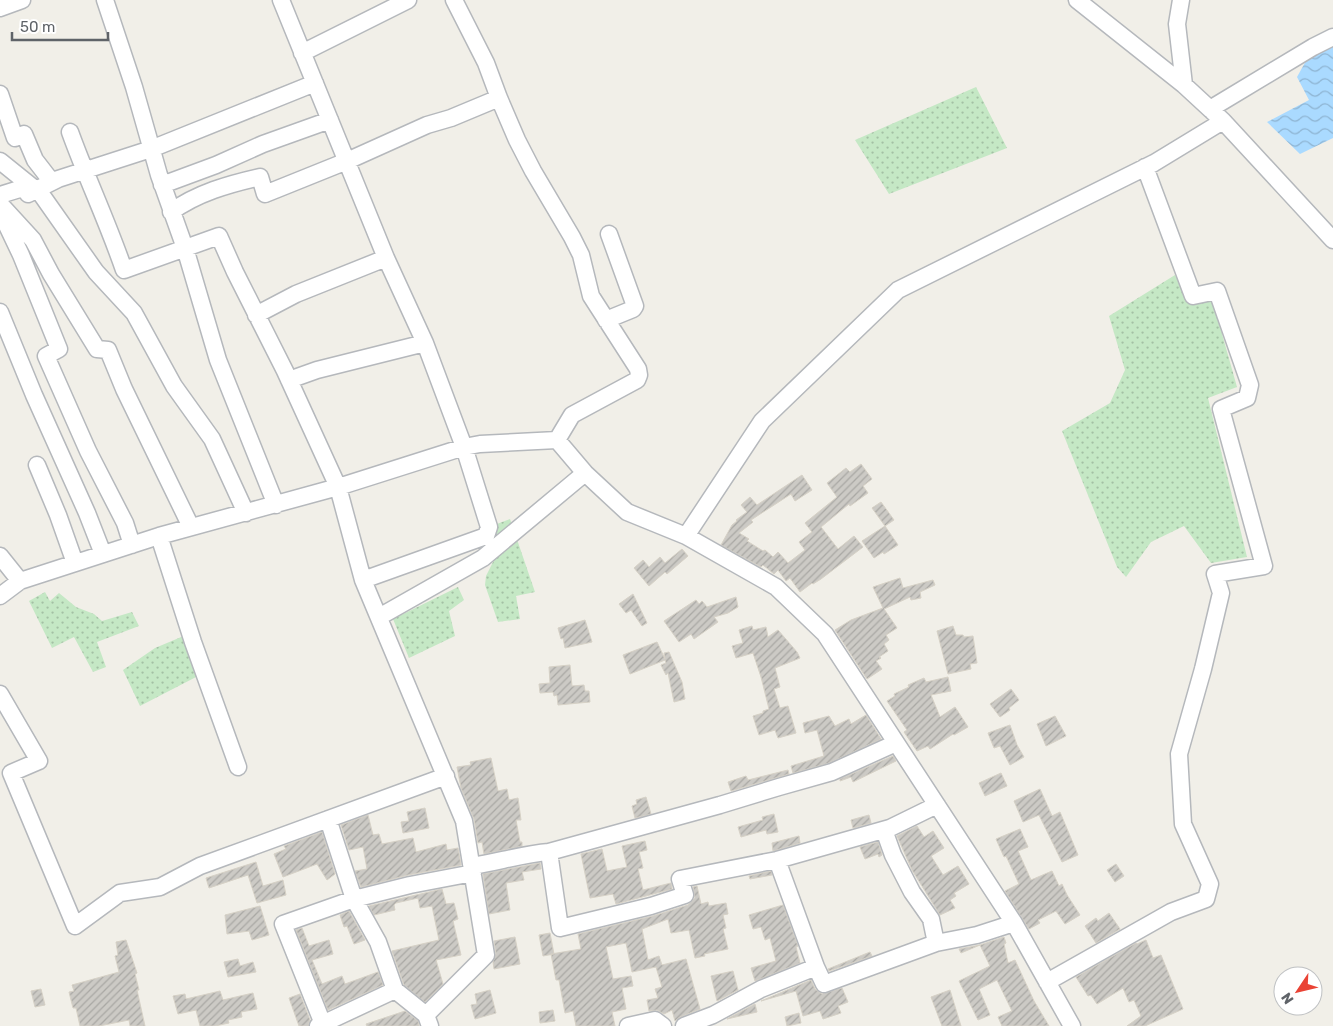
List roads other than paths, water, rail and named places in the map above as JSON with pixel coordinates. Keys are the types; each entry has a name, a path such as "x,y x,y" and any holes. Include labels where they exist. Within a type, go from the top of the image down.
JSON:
{"street":[{"path":"0,8 22,0"},
{"path":"105,0 134,87 162,185 185,248 218,360 276,505"},
{"path":"281,0 386,258 425,343 464,447 489,527 486,536 363,580"},
{"path":"302,52 408,0"},
{"path":"454,0 486,63 499,98 533,171 580,254 592,296 638,369 639,375 637,380 572,415 557,440"},
{"path":"1077,0 1184,86 1223,121 1333,240"},
{"path":"1181,0 1178,24 1184,86"},
{"path":"1210,109 1333,37"},
{"path":"0,195 22,187 26,187 28,194 83,170 151,149 315,83"},
{"path":"0,94 15,138 24,134 35,160 52,182"},
{"path":"171,212 187,201 236,183 260,177 265,194 347,162 426,125 451,118 499,98"},
{"path":"162,185 216,165 263,144 330,120"},
{"path":"686,536 762,421 898,290 1145,167 1223,121"},
{"path":"70,132 83,170 98,200 124,270 219,236 289,380 338,487 363,580 464,821 486,954 428,1020 395,990 378,942 354,899 328,819"},
{"path":"0,161 41,194 96,272 134,313 174,386 212,439 246,513"},
{"path":"1047,982 1171,912 1206,899 1210,884 1182,824 1179,754 1203,669 1220,593 1215,574 1264,566 1221,409 1247,398 1250,385 1217,291 1194,296 1145,167"},
{"path":"0,204 34,240 51,274 97,349 108,350 190,527"},
{"path":"0,210 21,255 59,349 46,356 88,451 125,523 132,545"},
{"path":"606,320 633,309 635,306 609,234"},
{"path":"256,315 296,294 386,258"},
{"path":"0,312 103,554"},
{"path":"289,380 318,370 425,343"},
{"path":"0,596 20,582 103,554 190,527 338,487 464,447 480,444 557,440"},
{"path":"557,440 585,473 627,512 686,536 776,587 825,634 1014,922 1047,982 1066,1024"},
{"path":"37,465 58,515 75,564"},
{"path":"379,617 483,558 585,473"},
{"path":"160,536 196,650 238,767"},
{"path":"0,556 20,582"},
{"path":"0,694 39,761 11,773 75,926 120,893 160,887 200,866 446,776"},
{"path":"395,990 320,1025 283,924 354,899 472,870 527,854 549,852 711,808 779,786 832,772 896,743"},
{"path":"549,852 560,928 651,906 685,895 680,879 777,860 884,830 937,805"},
{"path":"884,830 893,855 912,892 931,920 936,943"},
{"path":"777,860 824,984 936,943 977,935 1014,922"},
{"path":"684,1026 713,1015 761,989 816,967"},
{"path":"628,1026 655,1020 663,1026"}],"water":[{"path":"1333,45 1333,138 1300,154 1267,122 1309,100 1297,77 1307,59"}]}
